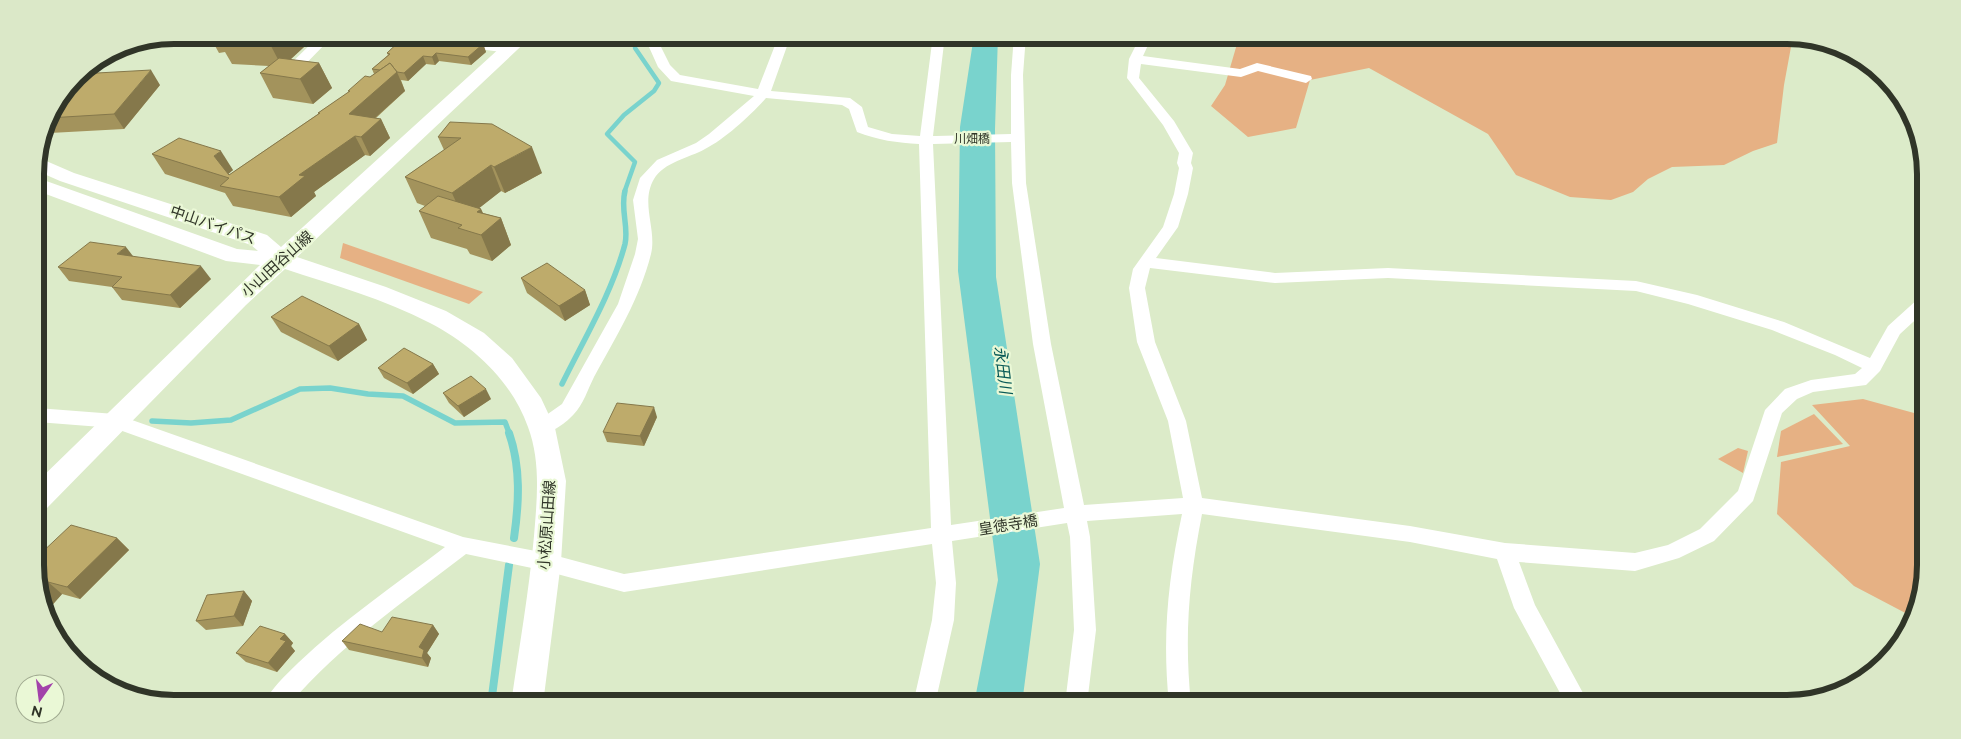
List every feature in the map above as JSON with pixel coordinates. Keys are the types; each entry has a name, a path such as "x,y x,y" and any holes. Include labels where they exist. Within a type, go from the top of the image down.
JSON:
{"street":[{"path":"282,80 319,44"},
{"path":"464,44 509,49"},
{"name":"小山田谷山線","path":"44,493 238,299 514,44"},
{"name":"川畑橋","path":"654,44 664,67 676,78 762,94 845,101 855,107 859,124 868,133 890,138 1017,138"},
{"path":"542,428 568,408 626,304 646,240 640,200 647,178 662,163 701,146 735,121 762,94 781,44"},
{"path":"926,695 943,620 946,582 941,535 941,490 931,298 926,139 938,44"},
{"path":"1019,44 1017,75 1019,183 1042,344 1080,538 1084,630 1077,695"},
{"path":"1143,44 1135,60 1133,78 1170,124 1186,153 1184,163 1186,168 1181,194 1170,227 1141,269 1136,288 1146,342 1177,421 1194,505 1182,564 1176,622 1176,666 1179,695"},
{"path":"1135,60 1241,73 1257,67 1306,79"},
{"name":"中山バイパス","path":"44,166 67,176 259,240 282,260"},
{"name":"中山バイパス","path":"44,186 234,256 282,260"},
{"name":"小松原山田線","path":"282,260 378,292 438,317 475,339 503,364 528,398 542,428 552,482 546,562 528,695"},
{"path":"1146,262 1275,278 1388,273 1636,286 1691,299 1778,326 1874,367 1894,330 1917,309"},
{"name":"皇徳寺橋","path":"44,416 115,421 463,545 546,562 624,583 1075,514 1194,505 1410,534 1505,552 1635,562 1672,552 1707,535 1746,495 1774,410 1791,394 1811,386 1860,380 1874,367"},
{"path":"283,695 315,662 351,632 463,545"},
{"path":"1505,552 1525,608 1573,695"}],"shaded area":[{"path":"1237,44 1792,44 1777,143 1753,151 1724,165 1672,167 1648,179 1633,192 1611,200 1570,197 1516,175 1488,134 1369,68 1310,80 1296,128 1248,137 1211,106 1225,85"},
{"path":"343,243 483,292 469,304 340,258"},
{"path":"1863,399 1914,413 1917,412 1917,565 1915,590 1907,614 1854,586 1777,514 1781,462 1850,446 1812,405"},
{"path":"1814,414 1843,444 1777,457 1781,431"},
{"path":"1738,448 1748,451 1743,473 1718,459"}],"water":[{"name":"永田川","path":"973,44 998,44 995,129 996,277 1040,564 1023,695 976,695 998,580 958,271 960,127"}],"building":[{"path":"237,44 273,44 271,46"},
{"path":"397,44 483,44 468,57 436,53 432,57 423,56 404,73 397,72 390,63 380,70 372,69 390,54 387,53"},
{"path":"279,58 319,63 300,79 260,73"},
{"path":"390,63 397,72 349,114 381,119 361,137 355,136 299,175 305,176 279,197 220,186 229,178 152,154 179,138 221,151 214,156 229,175 320,113 318,113 350,91 348,91 365,76 370,77"},
{"path":"151,70 114,114 56,117 76,88 92,73"},
{"path":"450,122 492,124 532,147 494,167 491,165 452,193 405,177 461,138 438,137"},
{"path":"438,196 481,209 477,212 501,218 481,235 458,228 462,225 419,211"},
{"path":"90,242 126,247 117,254 201,266 170,295 112,287 122,277 58,267"},
{"path":"547,263 585,290 559,306 521,278"},
{"path":"302,296 359,324 329,346 271,317"},
{"path":"404,348 433,364 407,383 378,368"},
{"path":"471,376 486,389 458,406 443,393"},
{"path":"617,403 654,407 640,436 603,432"},
{"path":"71,525 117,538 67,587 48,582 45,585 44,550"},
{"path":"244,591 234,616 196,621 207,595"},
{"path":"392,617 433,625 419,647 424,650 422,658 342,641 360,624 382,632"},
{"path":"260,626 285,634 280,639 286,641 268,663 236,653"}],"waterway":[{"path":"624,193 635,162 607,134 624,115 654,91 659,83 635,48"},
{"path":"562,384 605,298 625,244 626,231 623,204 625,191"},
{"path":"152,421 191,423 231,420 300,389 330,388 368,394 403,396 455,423 505,422 510,435"},
{"path":"509,433 516,459 518,485 514,538"},
{"path":"492,695 509,565"}]}
